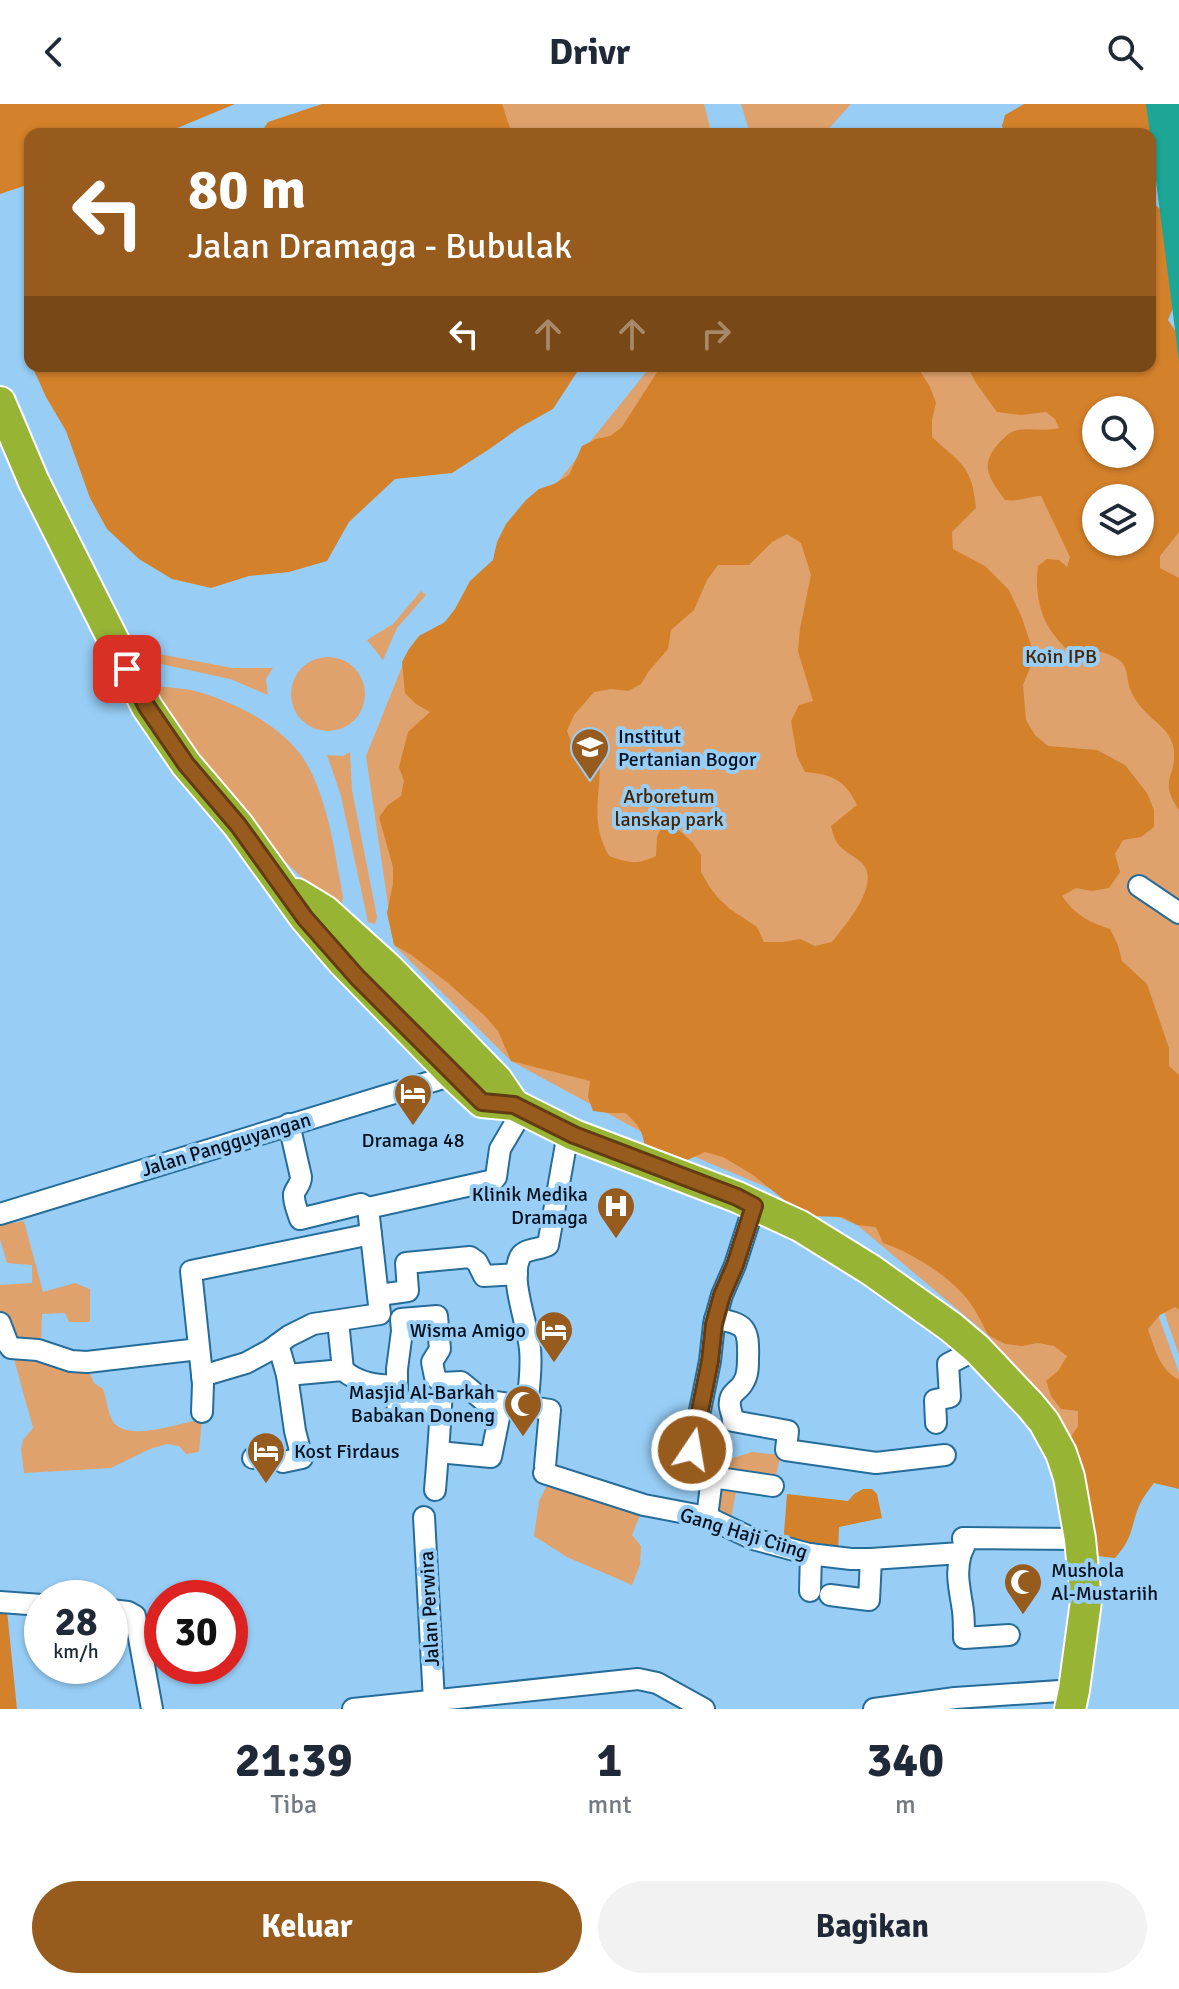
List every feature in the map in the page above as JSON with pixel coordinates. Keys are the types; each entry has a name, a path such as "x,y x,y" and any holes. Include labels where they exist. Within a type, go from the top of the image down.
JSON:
{"highway":[{"path":"0,402 34,482 147,707 186,764 238,825 305,918 342,961 453,1075 482,1102 518,1108 568,1133 737,1197 800,1226 871,1270 951,1327 977,1349 1030,1405 1056,1441 1069,1477 1080,1539 1086,1601 1072,1700"},
{"path":"282,885 325,911 388,968 497,1080 518,1108"}],"street":[{"path":"1139,886 1179,913"},
{"name":"Jalan Pangguyangan","path":"0,1214 453,1075"},
{"path":"289,1124 301,1177 294,1198 300,1219 361,1204 368,1208 494,1180 500,1149 518,1108"},
{"path":"441,1407 397,1404 401,1319 437,1316 440,1349 432,1362 435,1377 442,1383 461,1382 483,1400 527,1406 531,1354 517,1274 524,1252 548,1245 568,1133"},
{"path":"707,1517 713,1458 697,1456 692,1450 715,1319 754,1206"},
{"path":"202,1376 246,1363 313,1324 380,1314 368,1208"},
{"path":"202,1412 202,1376 191,1271 371,1234"},
{"path":"379,1295 408,1291 406,1263 470,1257 477,1262 484,1276 517,1274"},
{"path":"715,1319 742,1326 749,1341 747,1374 742,1386 732,1395 729,1407 733,1421 788,1431 786,1450 800,1453 876,1463 945,1455"},
{"path":"338,1321 343,1370 361,1381 397,1386"},
{"path":"0,1323 11,1348 38,1350 71,1361 87,1362 199,1349"},
{"path":"253,1458 275,1457 283,1462 302,1458 287,1375 278,1344"},
{"path":"936,1423 935,1400 950,1397 948,1364 977,1349"},
{"path":"287,1375 343,1370"},
{"path":"435,1490 442,1383"},
{"path":"438,1452 491,1457 502,1403"},
{"name":"Gang Haji Ciing","path":"527,1406 550,1410 544,1470 644,1505 707,1517 753,1539 811,1554 871,1559 961,1553 963,1538 1080,1539"},
{"path":"712,1477 773,1486"},
{"name":"Jalan Perwira","path":"424,1517 424,1704"},
{"path":"961,1553 958,1587 964,1638 1009,1635"},
{"path":"811,1554 820,1593 869,1600 871,1559"},
{"path":"0,1602 24,1604"},
{"path":"128,1612 135,1616 152,1709"},
{"path":"353,1709 424,1704 638,1679 657,1683 704,1709"},
{"path":"874,1709 955,1698 1072,1700"}],"green space":[{"path":"470,104 704,104 710,127 710,128 476,128"},
{"path":"741,104 851,104 829,128 748,128"},
{"name":"Arboretum lanskap park","path":"646,372 822,372 1179,1373 1179,1416 1063,1444 988,1335 857,1225 664,1144 511,1061 394,945 366,756 409,649 445,622"},
{"name":"Koin IPB","path":"838,372 1151,372 1179,501 1179,1355"},
{"path":"421,591 426,595 397,628 383,660 367,640 393,624"},
{"path":"154,653 232,668 273,668 266,679 268,695 230,679 152,662"},
{"path":"328,657 349,663 359,673 365,694 359,715 349,725 328,731 307,725 297,715 291,694 297,673 307,663"},
{"path":"154,686 191,690 240,708 273,727 299,752 315,781 326,813 343,897 341,909 331,905 254,832 174,723"},
{"path":"350,752 352,790 377,917 375,924 368,922 341,796 327,755 343,756"},
{"path":"24,1221 43,1292 75,1283 90,1289 90,1322 69,1322 65,1313 42,1314 41,1346 15,1347 0,1320 0,1285 32,1283 32,1265 7,1263 0,1239 0,1225"},
{"path":"12,1352 87,1367 94,1383 103,1389 113,1421 122,1429 144,1431 202,1419 199,1452 186,1454 179,1446 167,1444 111,1468 24,1473 23,1440 33,1428"},
{"path":"752,1452 781,1455 773,1486 738,1481 730,1524 708,1513 723,1461"},
{"path":"549,1475 644,1505 632,1535 641,1546 640,1565 632,1585 567,1557 534,1536 539,1501"}],"shaded area":[{"path":"0,104 235,104 177,128 24,128 24,186 0,194"},
{"path":"322,104 502,104 510,128 264,128 268,122"},
{"path":"1024,104 1162,104 1165,160 1156,172 1156,128 1003,128 1005,115"},
{"path":"1146,104 1179,104 1179,361 1156,181 1156,128 1149,128"},
{"path":"1156,206 1163,212 1179,257 1173,308 1168,320 1179,336 1179,532 1160,556 1160,568 1179,578 1179,810 1169,786 1174,760 1172,743 1137,702 1123,663 1105,653 1067,650 1044,618 1038,596 1038,566 1047,559 1059,560 1067,567 1070,557 1041,496 1005,500 988,472 993,451 1008,435 1019,430 1059,428 1055,419 1046,412 1021,415 997,412 970,372 1156,372"},
{"path":"35,372 577,372 553,409 452,473 395,479 349,522 327,561 289,572 249,576 211,588 172,579 139,559 107,529 90,498 66,431"},
{"name":"Arboretum lanskap park","path":"657,372 921,372 936,403 932,437 958,460 972,483 976,508 952,532 953,549 985,566 1009,590 1033,651 1023,685 1026,720 1035,735 1048,746 1097,750 1125,765 1147,793 1154,810 1154,827 1141,837 1123,840 1115,854 1120,872 1109,888 1092,891 1076,888 1062,896 1083,917 1110,929 1122,961 1147,984 1169,1048 1169,1066 1179,1075 1179,1310 1175,1307 1160,1315 1148,1329 1162,1364 1179,1380 1179,1489 1154,1483 1144,1496 1127,1541 1115,1558 1098,1556 1087,1545 1070,1438 1078,1426 1078,1411 1061,1409 1051,1396 1046,1381 1058,1371 1067,1356 1054,1346 1005,1344 988,1335 970,1302 954,1285 925,1264 883,1243 876,1227 857,1225 842,1217 810,1216 723,1157 705,1152 674,1166 646,1153 640,1130 625,1113 593,1111 588,1097 590,1081 511,1061 498,1031 485,1016 448,983 394,945 387,913 393,867 379,817 388,805 401,796 404,781 399,767 408,732 430,712 405,693 402,662 419,636 445,622 470,581 493,560 506,524 526,500 539,489 569,475 582,446 610,436 622,427","holes":["787,534 801,543 811,575 798,651 813,701 799,705 791,721 797,756 805,772 823,774 837,780 852,796 857,805 831,826 837,843 865,867 868,877 861,901 846,924 832,942 815,946 800,939 764,942 757,927 730,909 709,886 701,872 701,855 692,842 664,821 657,837 656,856 633,862 609,856 598,821 600,763 579,752 567,731 574,715 594,692 611,689 628,691 641,684 668,649 671,630 694,610 707,580 718,565 749,565 772,542"]},
{"path":"863,1489 872,1489 877,1494 882,1518 839,1527 838,1555 783,1546 787,1494 848,1501"},
{"path":"0,1610 7,1611 17,1709 0,1709"}],"place":[{"name":"Institut Pertanian Bogor","path":"590,781"},
{"name":"Dramaga 48","path":"413,1127"},
{"name":"Klinik Medika Dramaga","path":"616,1240"},
{"name":"Wisma Amigo","path":"554,1364"},
{"name":"Masjid Al-Barkah Babakan Doneng","path":"523,1438"},
{"name":"Kost Firdaus","path":"266,1485"},
{"name":"Mushola Al-Mustariih","path":"1023,1616"}],"route":[{"path":"127,669 147,707 186,764 238,825 305,918 357,977 482,1102 514,1105 574,1135 754,1206 714,1324 710,1361 692,1450"}]}
